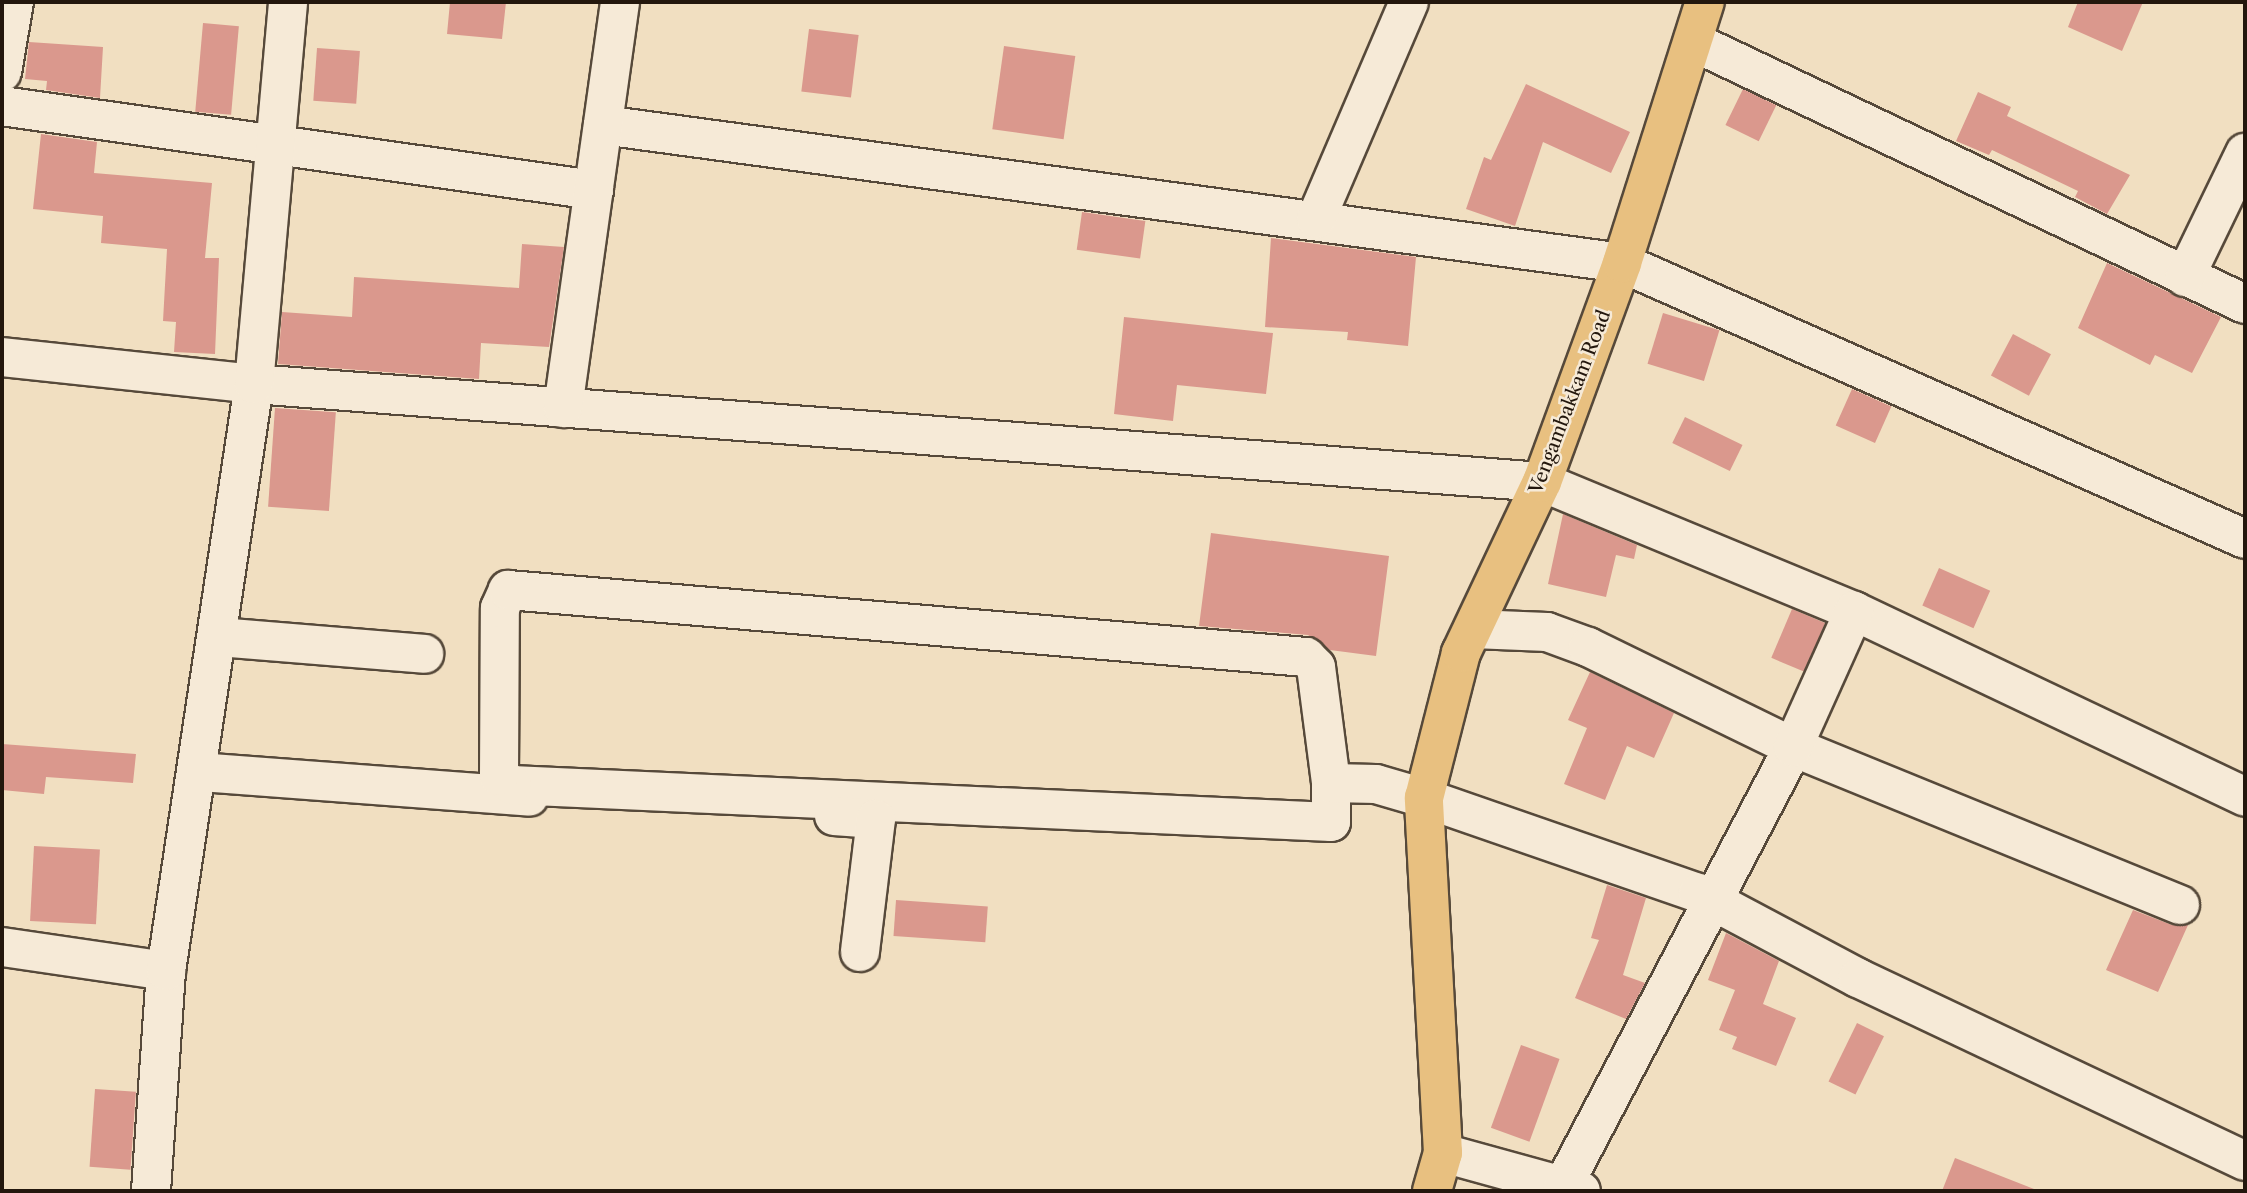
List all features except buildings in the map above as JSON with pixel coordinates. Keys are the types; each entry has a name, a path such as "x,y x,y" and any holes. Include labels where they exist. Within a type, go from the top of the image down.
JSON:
{"main road":[{"name":"Vengambakkam Road","path":"1432,1191 1443,1153 1424,798 1461,653 1542,482 1622,263 1705,2"}],"street":[{"path":"2,72 14,2"},
{"path":"151,1191 166,971 200,772 254,384 288,2"},
{"path":"563,408 620,2"},
{"path":"1317,219 1409,2"},
{"path":"1694,42 2245,304"},
{"path":"2,106 594,190"},
{"path":"603,125 1317,219 1622,263 2245,539"},
{"path":"2185,277 2245,153"},
{"path":"2,357 254,384 1542,482 1854,611 2245,797"},
{"path":"508,590 1306,657 1317,667 1331,783 1331,822 512,785 499,776 500,608 508,590"},
{"path":"1443,1153 1572,1189 1710,901 1793,747 1854,611"},
{"path":"1473,629 1547,632 1588,647 1793,747 2180,905"},
{"path":"219,637 424,654"},
{"path":"200,772 876,819 860,952"},
{"path":"1331,783 1376,785 1424,798 1710,901 1858,978 2245,1161"},
{"path":"2,947 166,971"}]}
